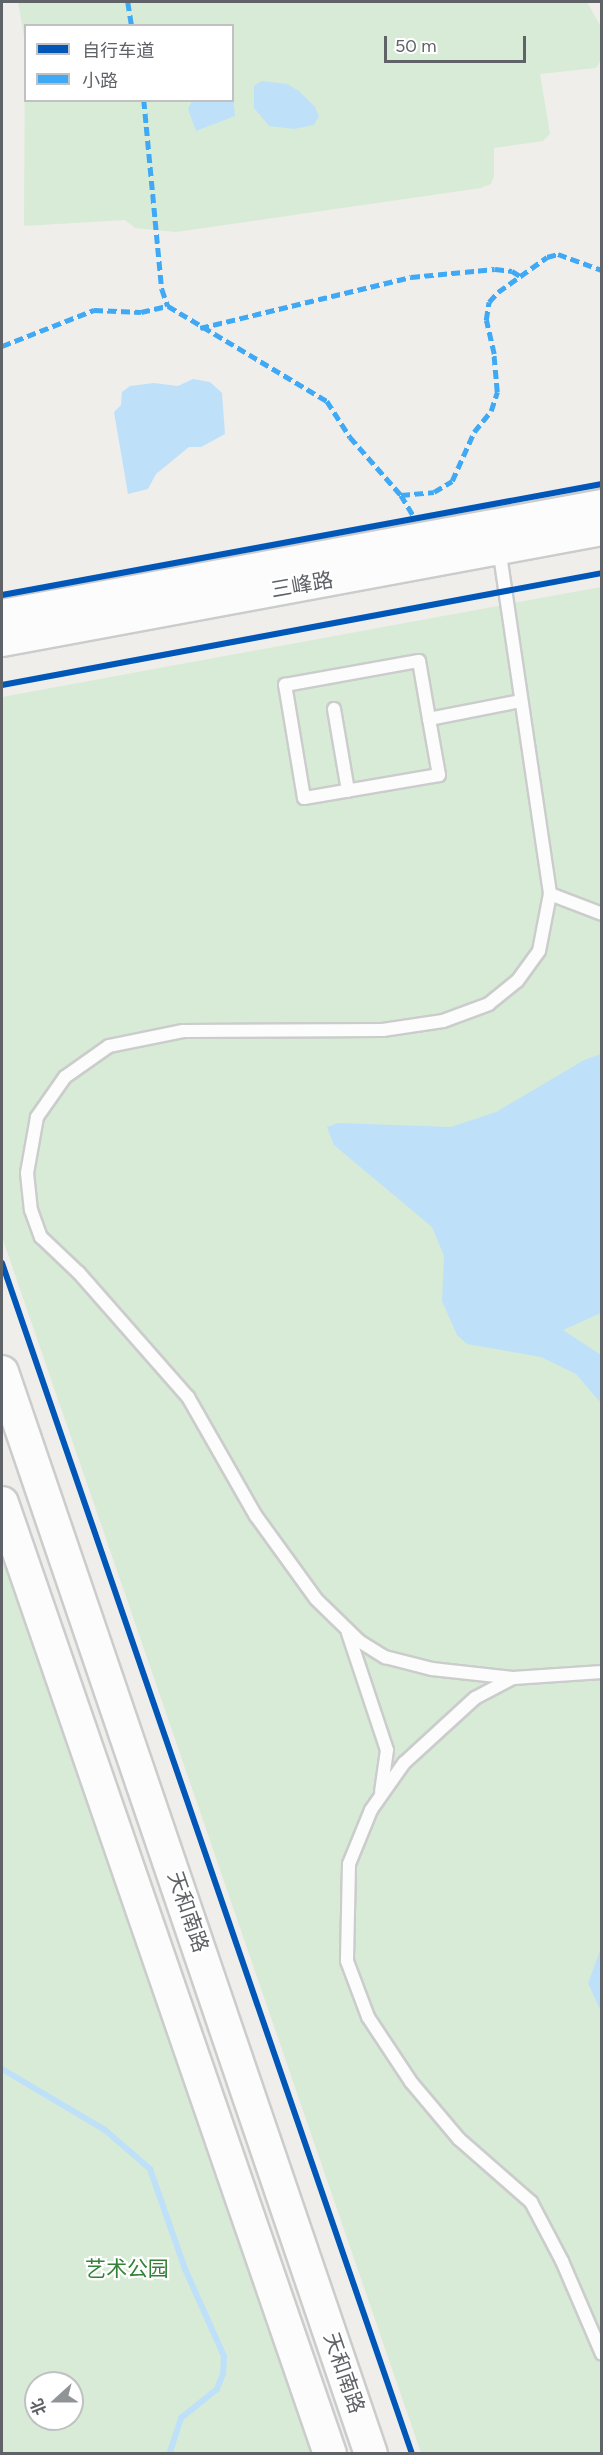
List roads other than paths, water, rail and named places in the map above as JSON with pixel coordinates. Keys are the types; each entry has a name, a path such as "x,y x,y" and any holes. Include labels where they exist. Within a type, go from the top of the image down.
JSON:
{"street":[{"name":"三峰路","path":"2,640 497,537 602,506"},
{"name":"三峰路","path":"2,616 497,537 602,530"},
{"name":"天和南路","path":"2,1372 371,2454"},
{"name":"天和南路","path":"2,1503 330,2454"}],"lane":[{"path":"497,537 550,894 540,951 517,981 489,1004 443,1021 383,1030 183,1031 109,1046 65,1077 37,1117 27,1173 31,1210 41,1237 79,1273 188,1397 256,1516 316,1599 347,1629 385,1657 432,1669 513,1678 602,1672"},
{"path":"419,662 429,718 439,775 304,798 285,685 419,662"},
{"path":"429,718 521,701"},
{"path":"334,709 348,791"},
{"path":"550,894 602,914"},
{"path":"347,1629 387,1750 381,1796"},
{"path":"513,1678 475,1698 404,1763 371,1810 349,1864 347,1961 368,2016 411,2082 459,2139 531,2202 562,2261 602,2354"}],"water":[{"path":"262,81 287,84 299,91 315,107 319,116 314,125 294,129 269,126 254,108 254,86"},
{"path":"192,102 234,102 235,116 196,131 188,109"},
{"path":"193,379 210,382 222,393 225,434 201,447 189,447 156,474 148,489 128,494 114,412 121,405 122,392 130,386 154,383 178,386"},
{"path":"601,1054 601,1313 563,1330 601,1355 601,1403 576,1374 541,1357 467,1344 457,1335 442,1301 444,1256 432,1227 334,1145 327,1127 338,1123 451,1127 496,1112 584,1060"},
{"path":"601,1948 601,2012 588,1983"}],"waterway":[{"path":"2,2069 105,2130 150,2169 185,2269 224,2356 223,2374 217,2389 181,2418 169,2454"}],"park label":[{"name":"艺术公园","path":"127,2269"}]}
